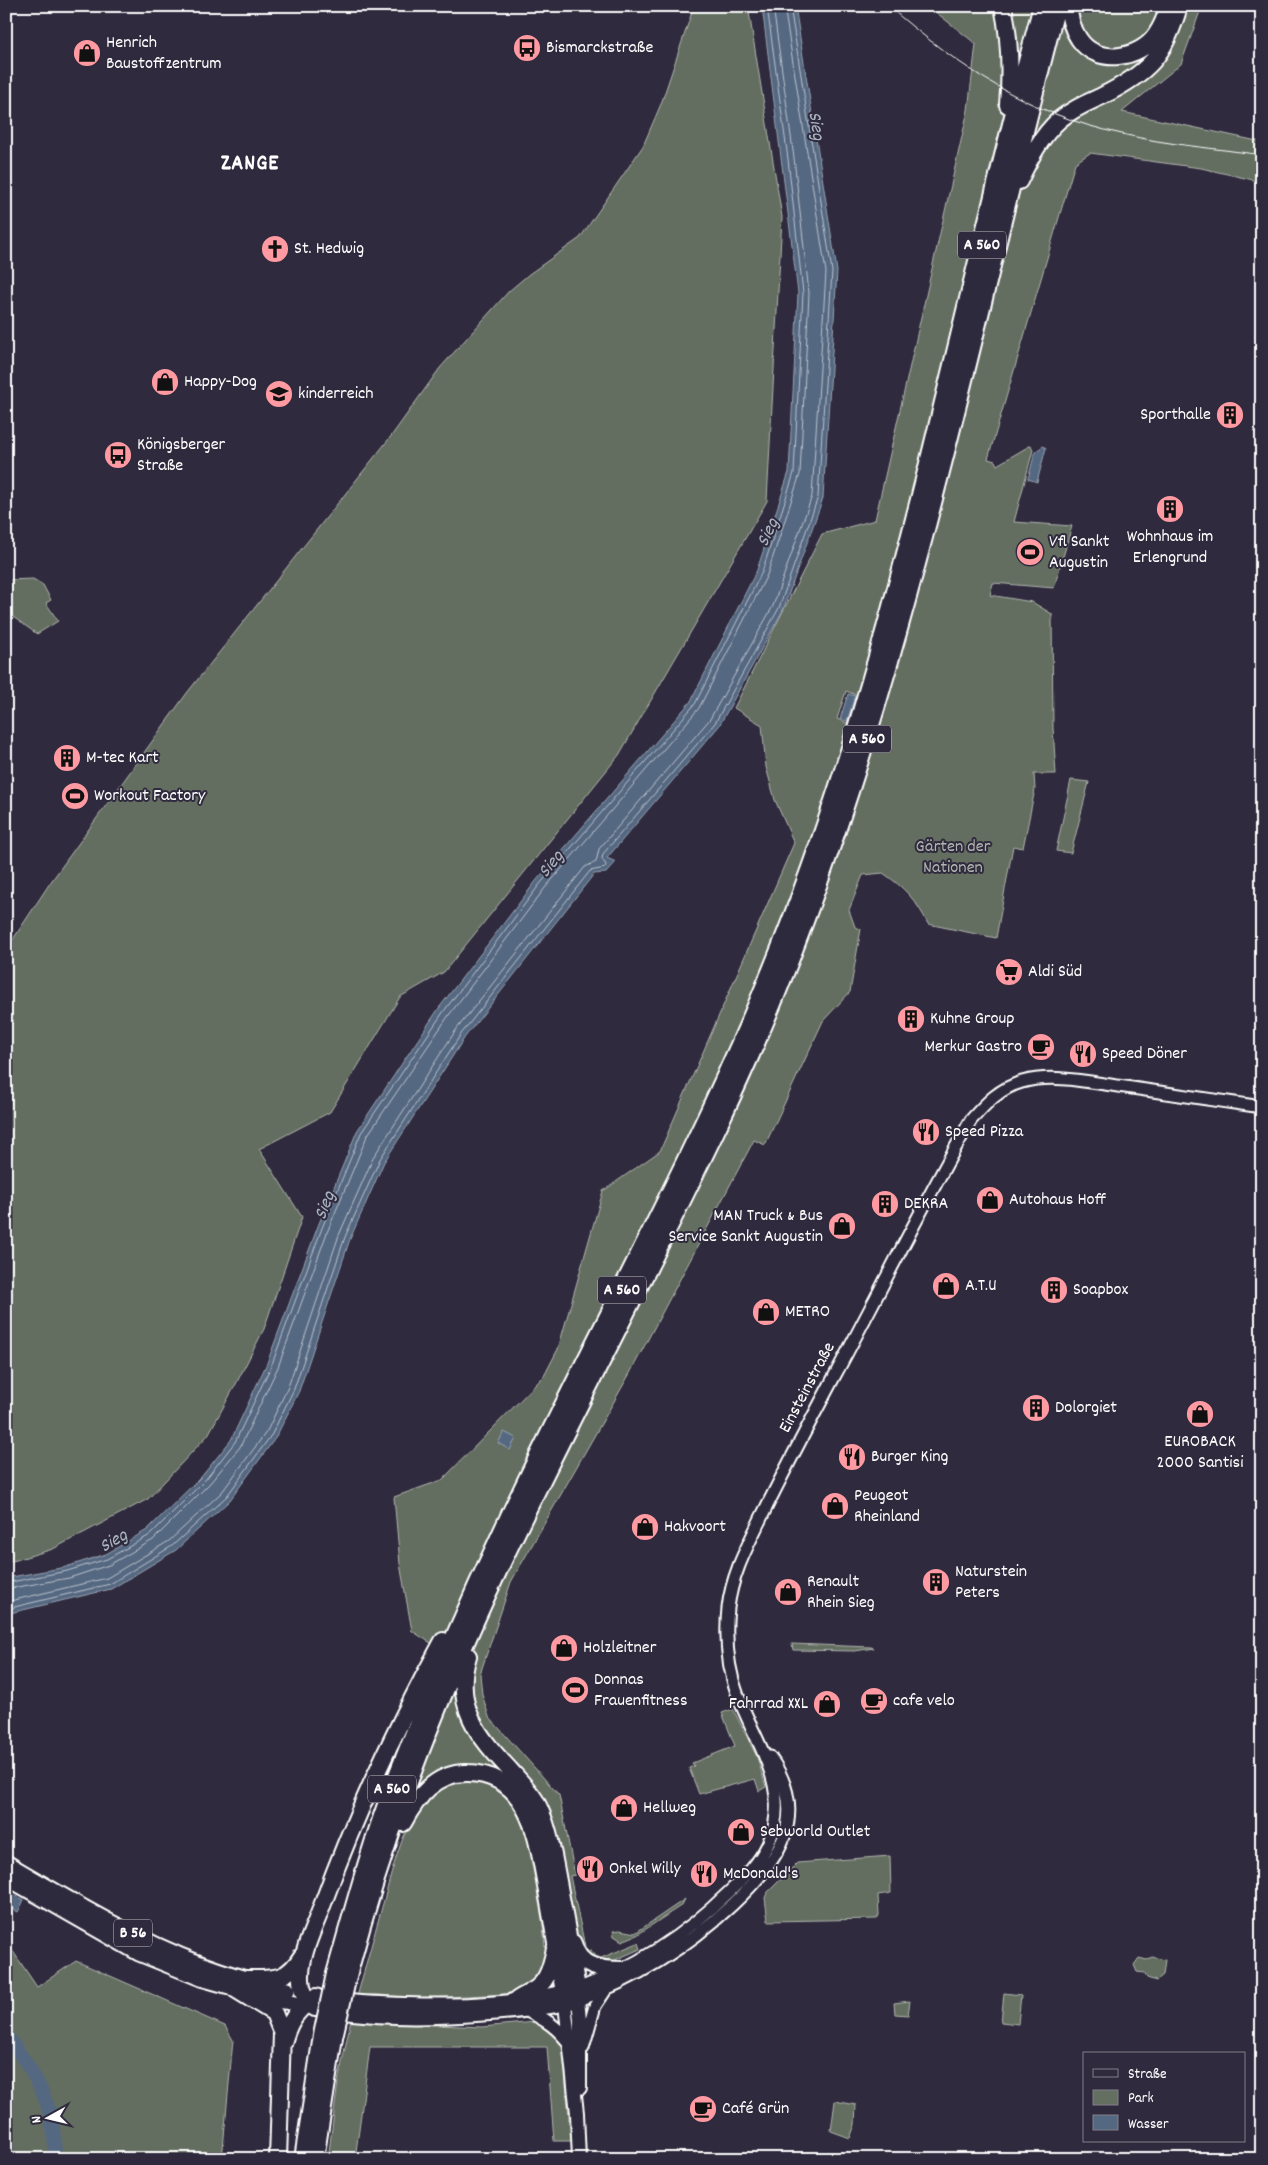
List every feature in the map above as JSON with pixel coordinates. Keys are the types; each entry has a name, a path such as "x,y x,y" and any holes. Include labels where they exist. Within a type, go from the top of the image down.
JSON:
{"highway":[{"path":"1001,162 1010,79 1003,6"},
{"name":"A 560","path":"303,2159 362,1879 396,1777 459,1627 493,1552 651,1233 737,1050 806,881 838,789 887,626 936,437 1001,162 1042,6"},
{"name":"A 560","path":"342,1975 408,1783 484,1604 677,1211 740,1077 777,993 838,833 891,663 940,477 1057,6"},
{"path":"1068,6 1071,24 1080,40 1090,50 1104,56 1122,56 1141,48 1156,36 1169,6"},
{"path":"1004,215 1033,154 1046,134 1073,110 1132,80 1152,64 1172,31 1179,6"},
{"path":"241,1984 270,1979 289,1973 295,1967 306,1947 332,1877 388,1748 426,1672 493,1552"},
{"path":"484,1604 465,1671 467,1710 477,1732 529,1790 539,1808 549,1837 564,1914 574,1948 585,1962 602,1970 623,1970"},
{"path":"380,1864 412,1807 426,1789 443,1778 453,1775 478,1773 490,1776 513,1790 530,1820 539,1849 556,1942 571,1996"},
{"name":"B 56","path":"6,1863 129,1932 241,1984"},
{"name":"B 56","path":"6,1877 131,1949 174,1968 285,1995"},
{"path":"564,1914 571,1996"},
{"path":"514,2002 544,1981 551,1964 556,1942"},
{"path":"283,2045 290,2021 309,2001 301,1979 306,1947"},
{"path":"241,1984 274,2013 282,2033 278,2159"},
{"name":"A 560","path":"315,2159 328,2036"}],"main road":[{"name":"B 56","path":"285,1995 354,2015 407,2018 528,2011 571,1996"},
{"name":"B 56","path":"309,2001 336,2000 436,2006 514,2002 571,1996"},
{"path":"571,1996 570,2044 577,2113 579,2159"},
{"path":"571,1996 581,2054 577,2113"},
{"path":"528,2011 549,2021 570,2044"}],"street":[{"name":"Einsteinstraße","path":"571,1996 604,1991 652,1967 691,1941 740,1898 770,1867 786,1831 788,1801 782,1776 763,1748 739,1698 729,1660 728,1611 735,1572 795,1450 971,1120 986,1102 1006,1087 1023,1081 1041,1079 1075,1080 1262,1107"},
{"name":"Einsteinstraße","path":"571,1996 623,1970 684,1932 722,1899 757,1863 770,1840 776,1814 775,1789 763,1748"},
{"path":"581,2054 595,2006 604,1991"}],"green space":[{"path":"694,6 748,6 782,217 767,501 619,755 444,972 400,997 330,1112 259,1149 302,1217 264,1329 208,1435 148,1499 53,1549 6,1563 6,950 50,883 187,693 392,435 440,368 509,291 529,274 580,238 643,146 661,104"},
{"name":"Gärten der Nationen","path":"928,6 1202,6 1181,64 1122,112 1262,142 1262,182 1201,168 1090,153 1075,163 988,459 995,461 997,465 1031,445 1033,450 1014,522 1072,526 1054,588 993,583 990,595 1032,602 1052,614 1053,728 1056,774 1034,774 1035,789 1023,848 1013,846 996,938 928,924 914,901 891,878 883,873 863,875 849,910 855,927 861,929 850,992 823,1021 765,1145 754,1140 629,1375 511,1582 480,1674 482,1694 489,1717 559,1795 575,1875 570,1876 586,1951 591,1950 596,1956 601,1958 638,1943 640,1949 608,1963 585,1957 489,1740 472,1711 470,1668 412,1631 400,1564 394,1497 442,1480 544,1376 558,1349 603,1191 660,1151 794,843 775,800 766,767 762,725 734,708 822,534 875,520 968,110 976,44","holes":["846,691 856,695 847,723 837,719"]},
{"path":"33,579 43,585 51,600 46,603 58,621 37,634 6,612 6,580"},
{"path":"1071,780 1089,782 1071,853 1056,851"},
{"path":"792,1644 874,1648 855,1651 793,1650"},
{"path":"457,1683 521,1787 480,1769 411,1798"},
{"path":"733,1709 757,1757 766,1787 759,1791 755,1779 699,1794 689,1768 694,1766 692,1763 735,1746 722,1713"},
{"path":"464,1780 495,1784 518,1807 532,1849 532,1863 543,1925 546,1959 537,1980 519,1991 503,1994 429,1998 378,1995 357,1997 394,1865 407,1828 413,1817 434,1793 445,1786"},
{"path":"890,1856 891,1893 878,1895 879,1915 877,1919 768,1921 765,1898 767,1893 797,1863"},
{"path":"685,1899 682,1905 637,1935 622,1941 614,1936 613,1931 620,1930 635,1933"},
{"path":"6,1941 37,1987 76,1961 225,2026 233,2040 222,2159 6,2159"},
{"path":"1152,1957 1165,1960 1163,1975 1156,1981 1147,1978 1144,1973 1137,1972 1134,1965 1139,1958 1147,1960"},
{"path":"1004,1993 1021,1995 1018,2024 1001,2022"},
{"path":"910,2001 908,2015 895,2014 894,2003"},
{"path":"351,2019 482,2027 535,2022 546,2025 557,2035 563,2050 571,2141 554,2141 547,2047 370,2047 355,2159 328,2159 338,2082"},
{"path":"835,2101 856,2105 855,2125 850,2138 831,2131"}],"water":[{"name":"Sieg","path":"762,6 795,6 837,271 823,498 783,610 719,726 607,858 616,862 606,873 594,874 465,1037 384,1162 350,1239 299,1391 276,1437 230,1500 176,1550 111,1589 6,1614 6,1578 66,1567 106,1554 147,1530 202,1476 231,1440 267,1363 318,1226 357,1131 439,1008 536,881 691,701 757,570 789,472 798,293"},
{"path":"1043,446 1046,448 1037,482 1028,479 1035,452"},
{"path":"848,694 855,696 847,721 840,719"},
{"path":"504,1432 516,1438 510,1450 498,1443"},
{"path":"6,1890 24,1900 18,1912 6,1906"}],"waterway":[{"path":"6,2035 26,2063 42,2093 53,2125 54,2159"}],"tram line":[{"path":"888,6 969,68 997,86 1056,114 1088,125 1139,138 1262,155"}],"place":[{"name":"Bismarckstraße","path":"527,48"},
{"name":"Henrich Baustoffzentrum","path":"87,53"},
{"name":"St. Hedwig","path":"275,249"},
{"name":"Happy-Dog","path":"165,382"},
{"name":"kinderreich","path":"279,394"},
{"name":"Sporthalle","path":"1230,415"},
{"name":"Königsberger Straße","path":"118,455"},
{"name":"Wohnhaus im Erlengrund","path":"1170,509"},
{"name":"Vfl Sankt Augustin","path":"1030,552"},
{"name":"M-tec Kart","path":"67,758"},
{"name":"Workout Factory","path":"75,796"},
{"name":"Aldi Süd","path":"1009,972"},
{"name":"Kuhne Group","path":"911,1019"},
{"name":"Merkur Gastro","path":"1041,1047"},
{"name":"Speed Döner","path":"1083,1054"},
{"name":"Speed Pizza","path":"926,1132"},
{"name":"Autohaus Hoff","path":"990,1200"},
{"name":"DEKRA","path":"885,1204"},
{"name":"MAN Truck & Bus Service Sankt Augustin","path":"842,1226"},
{"name":"A.T.U","path":"946,1286"},
{"name":"Soapbox","path":"1054,1290"},
{"name":"METRO","path":"766,1312"},
{"name":"Dolorgiet","path":"1036,1408"},
{"name":"EUROBACK 2000 Santisi","path":"1200,1414"},
{"name":"Burger King","path":"852,1457"},
{"name":"Peugeot Rheinland","path":"835,1506"},
{"name":"Hakvoort","path":"645,1527"},
{"name":"Naturstein Peters","path":"936,1582"},
{"name":"Renault Rhein Sieg","path":"788,1592"},
{"name":"Holzleitner","path":"564,1648"},
{"name":"Donnas Frauenfitness","path":"575,1690"},
{"name":"cafe velo","path":"874,1701"},
{"name":"Fahrrad XXL","path":"827,1704"},
{"name":"Hellweg","path":"624,1808"},
{"name":"Sebworld Outlet","path":"741,1832"},
{"name":"Onkel Willy","path":"590,1869"},
{"name":"McDonald's","path":"704,1874"},
{"name":"Café Grün","path":"703,2109"}],"district":[{"name":"ZANGE","path":"250,164"}]}
